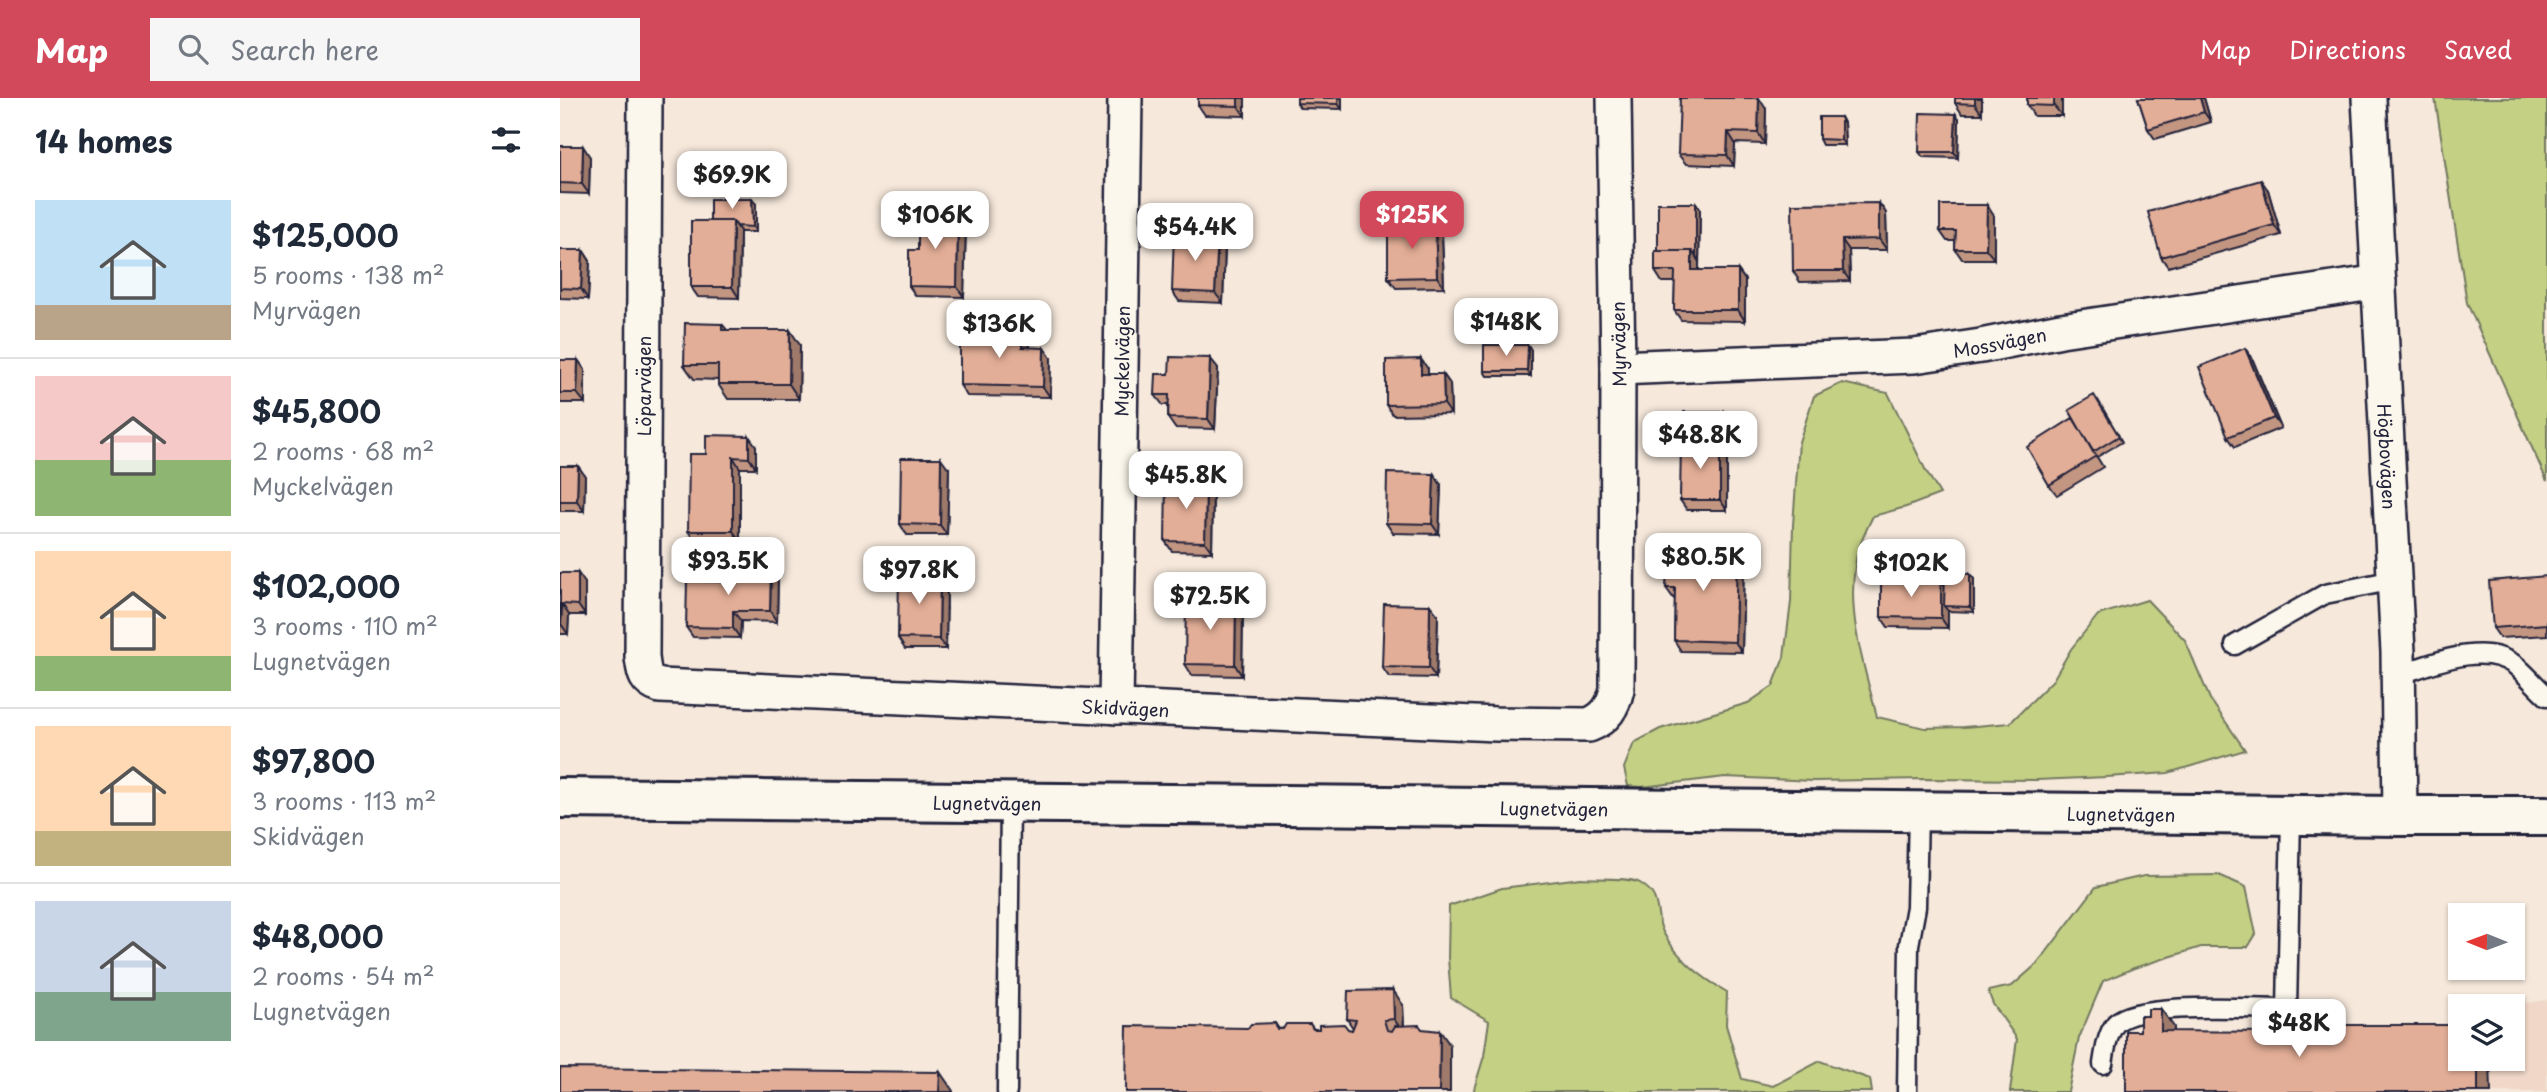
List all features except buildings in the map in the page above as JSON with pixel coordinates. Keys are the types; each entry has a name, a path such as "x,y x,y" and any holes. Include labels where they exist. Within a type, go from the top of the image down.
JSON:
{"street":[{"name":"Löparvägen","path":"644,674 645,98"},
{"name":"Myckelvägen","path":"1116,707 1125,98"},
{"name":"Myrvägen","path":"1607,713 1615,701 1617,690 1618,368 1614,98"},
{"name":"Högbovägen","path":"2369,98 2394,580 2400,816"},
{"name":"Mossvägen","path":"1618,368 1914,356 2074,328 2379,282"},
{"name":"Skidvägen","path":"644,674 648,680 660,686 1509,724 1589,725 1600,721 1607,713"},
{"name":"Lugnetvägen","path":"560,797 2547,816"}],"lane":[{"path":"2235,645 2325,594 2394,580"},
{"path":"2398,675 2453,658 2492,654 2514,664 2547,696"},
{"path":"1007,1092 1010,802"},
{"path":"1907,1092 1909,945 1916,907 1918,811"},
{"path":"2103,1064 2106,1042 2117,1023 2133,1014 2158,1009 2287,1009 2291,815"}],"shaded area":[{"path":"2547,1000 2547,1092 2320,1092 2448,1062 2448,1071 2525,1071 2525,1003"}],"green space":[{"path":"2435,98 2547,98 2547,481 2467,303"},
{"path":"1842,383 1888,393 1940,494 1873,516 1858,554 1853,586 1855,624 1877,717 1925,728 2010,723 2053,680 2071,649 2098,615 2147,600 2185,640 2210,699 2245,750 2168,773 2107,777 1814,781 1725,777 1642,787 1628,786 1624,768 1634,743 1660,729 1748,703 1773,686 1784,657 1791,602 1799,442 1814,396"},
{"path":"2219,875 2246,887 2256,934 2248,947 2201,947 2134,968 2103,981 2079,1038 2068,1092 2010,1092 2017,1039 1993,1004 1988,991 2012,986 2038,963 2096,887 2144,876"},
{"path":"1581,878 1635,881 1652,894 1661,927 1670,943 1692,968 1727,992 1726,1025 1742,1079 1773,1086 1820,1061 1870,1079 1872,1092 1475,1092 1489,1021 1451,998 1448,958 1449,906 1502,888"}]}
